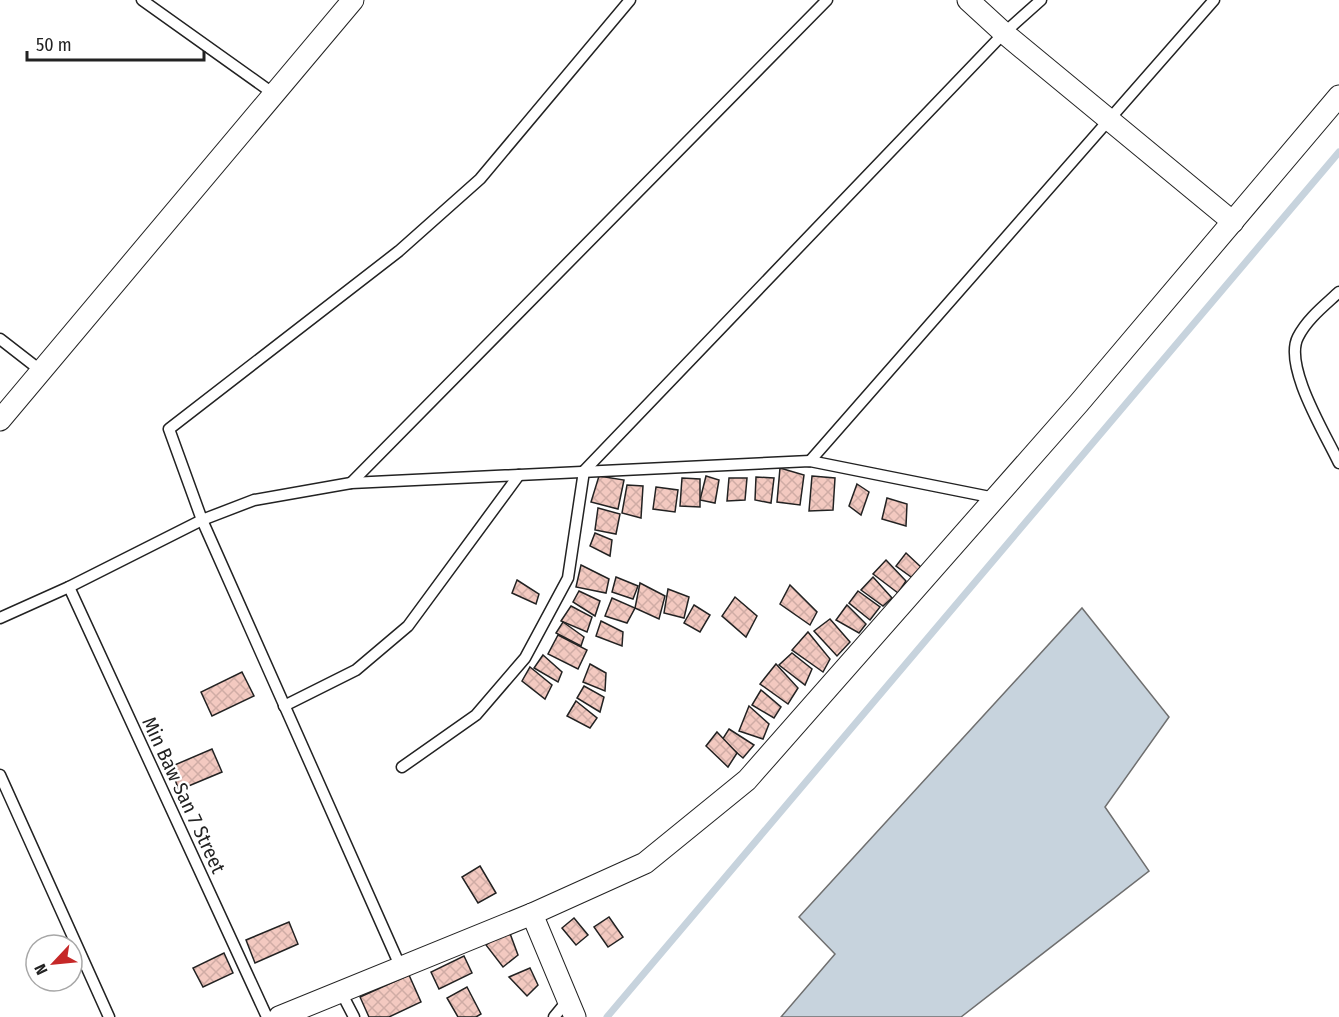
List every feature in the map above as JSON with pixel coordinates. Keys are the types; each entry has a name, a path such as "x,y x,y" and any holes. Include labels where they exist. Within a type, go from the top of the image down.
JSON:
{"street":[{"path":"0,420 353,0"},
{"path":"969,0 1004,33 1233,222"},
{"path":"279,1017 532,914 645,863 747,780 995,498 1339,96"},
{"path":"532,914 571,1009"}],"lane":[{"path":"142,0 274,94"},
{"path":"401,968 202,520 169,429 399,251 480,179 630,0"},
{"path":"351,483 827,0"},
{"path":"402,767 476,715 525,658 568,578 584,471 1004,33 1041,0"},
{"path":"810,460 1214,0"},
{"path":"1339,292 1307,323 1297,338 1294,356 1299,378 1339,463"},
{"path":"0,339 40,370"},
{"path":"0,618 69,588 202,520 254,500 351,483 810,460 995,498"},
{"path":"284,706 356,670 408,626 519,475"},
{"name":"Min Baw San 7 Street","path":"69,588 267,1017"},
{"path":"0,775 109,1017"},
{"path":"341,992 354,1017"},
{"path":"554,1017 571,1009"}],"shaded area":[{"path":"1082,608 1169,717 1105,807 1149,871 961,1017 781,1017 835,954 799,917"}],"building":[{"path":"780,468 804,475 800,505 777,502"},
{"path":"599,476 624,480 618,509 591,502"},
{"path":"706,476 719,480 715,503 700,500"},
{"path":"812,476 835,478 833,510 809,511"},
{"path":"756,477 774,478 771,503 755,500"},
{"path":"682,478 700,479 700,507 680,506"},
{"path":"729,478 747,478 745,500 727,501"},
{"path":"857,484 869,492 861,515 849,506"},
{"path":"627,485 643,486 641,518 622,513"},
{"path":"656,487 678,490 675,512 653,509"},
{"path":"887,498 907,504 906,526 882,519"},
{"path":"598,508 620,514 616,534 595,530"},
{"path":"595,533 612,540 610,556 590,546"},
{"path":"906,553 923,569 914,579 896,566"},
{"path":"886,560 906,581 898,593 873,574"},
{"path":"581,565 609,579 606,593 576,587"},
{"path":"616,577 638,586 633,599 612,592"},
{"path":"873,577 892,598 883,606 861,590"},
{"path":"517,580 539,594 536,604 512,593"},
{"path":"640,583 665,596 659,619 635,608"},
{"path":"790,585 817,612 810,625 780,604"},
{"path":"668,589 689,597 684,618 664,613"},
{"path":"579,591 600,601 595,616 573,602"},
{"path":"858,591 880,607 870,620 849,603"},
{"path":"735,597 757,616 746,637 722,616"},
{"path":"612,598 635,608 627,623 605,616"},
{"path":"694,605 710,615 700,632 684,623"},
{"path":"847,605 866,624 859,633 836,620"},
{"path":"571,606 592,617 587,632 561,621"},
{"path":"830,619 850,642 837,656 814,631"},
{"path":"601,621 623,632 622,646 596,636"},
{"path":"563,622 584,637 581,646 556,633"},
{"path":"808,632 830,659 823,672 792,650"},
{"path":"558,635 587,650 578,669 548,654"},
{"path":"792,653 812,669 805,685 779,665"},
{"path":"543,655 562,672 558,682 534,668"},
{"path":"590,664 606,673 605,691 583,682"},
{"path":"776,664 798,688 788,704 760,684"},
{"path":"530,667 552,685 545,699 522,681"},
{"path":"242,672 254,696 212,716 201,692"},
{"path":"584,686 604,697 600,712 577,698"},
{"path":"761,690 781,707 774,718 752,705"},
{"path":"576,701 597,718 590,728 567,716"},
{"path":"749,706 769,724 763,739 739,731"},
{"path":"729,729 754,745 743,758 722,740"},
{"path":"717,732 737,753 728,767 706,746"},
{"path":"212,749 222,772 179,790 170,767"},
{"path":"480,866 496,893 478,903 462,877"},
{"path":"609,917 623,937 608,947 594,927"},
{"path":"574,918 588,935 576,945 562,928"},
{"path":"289,922 298,944 255,963 246,940"},
{"path":"508,928 518,955 503,967 486,945"},
{"path":"224,953 233,973 203,987 193,968"},
{"path":"464,956 472,973 439,989 431,972"},
{"path":"530,968 538,985 527,996 509,977"},
{"path":"409,975 421,1002 389,1017 369,1017 360,997"},
{"path":"467,987 481,1014 476,1017 458,1017 447,998"}],"waterway":[{"path":"607,1017 1339,152"}]}
